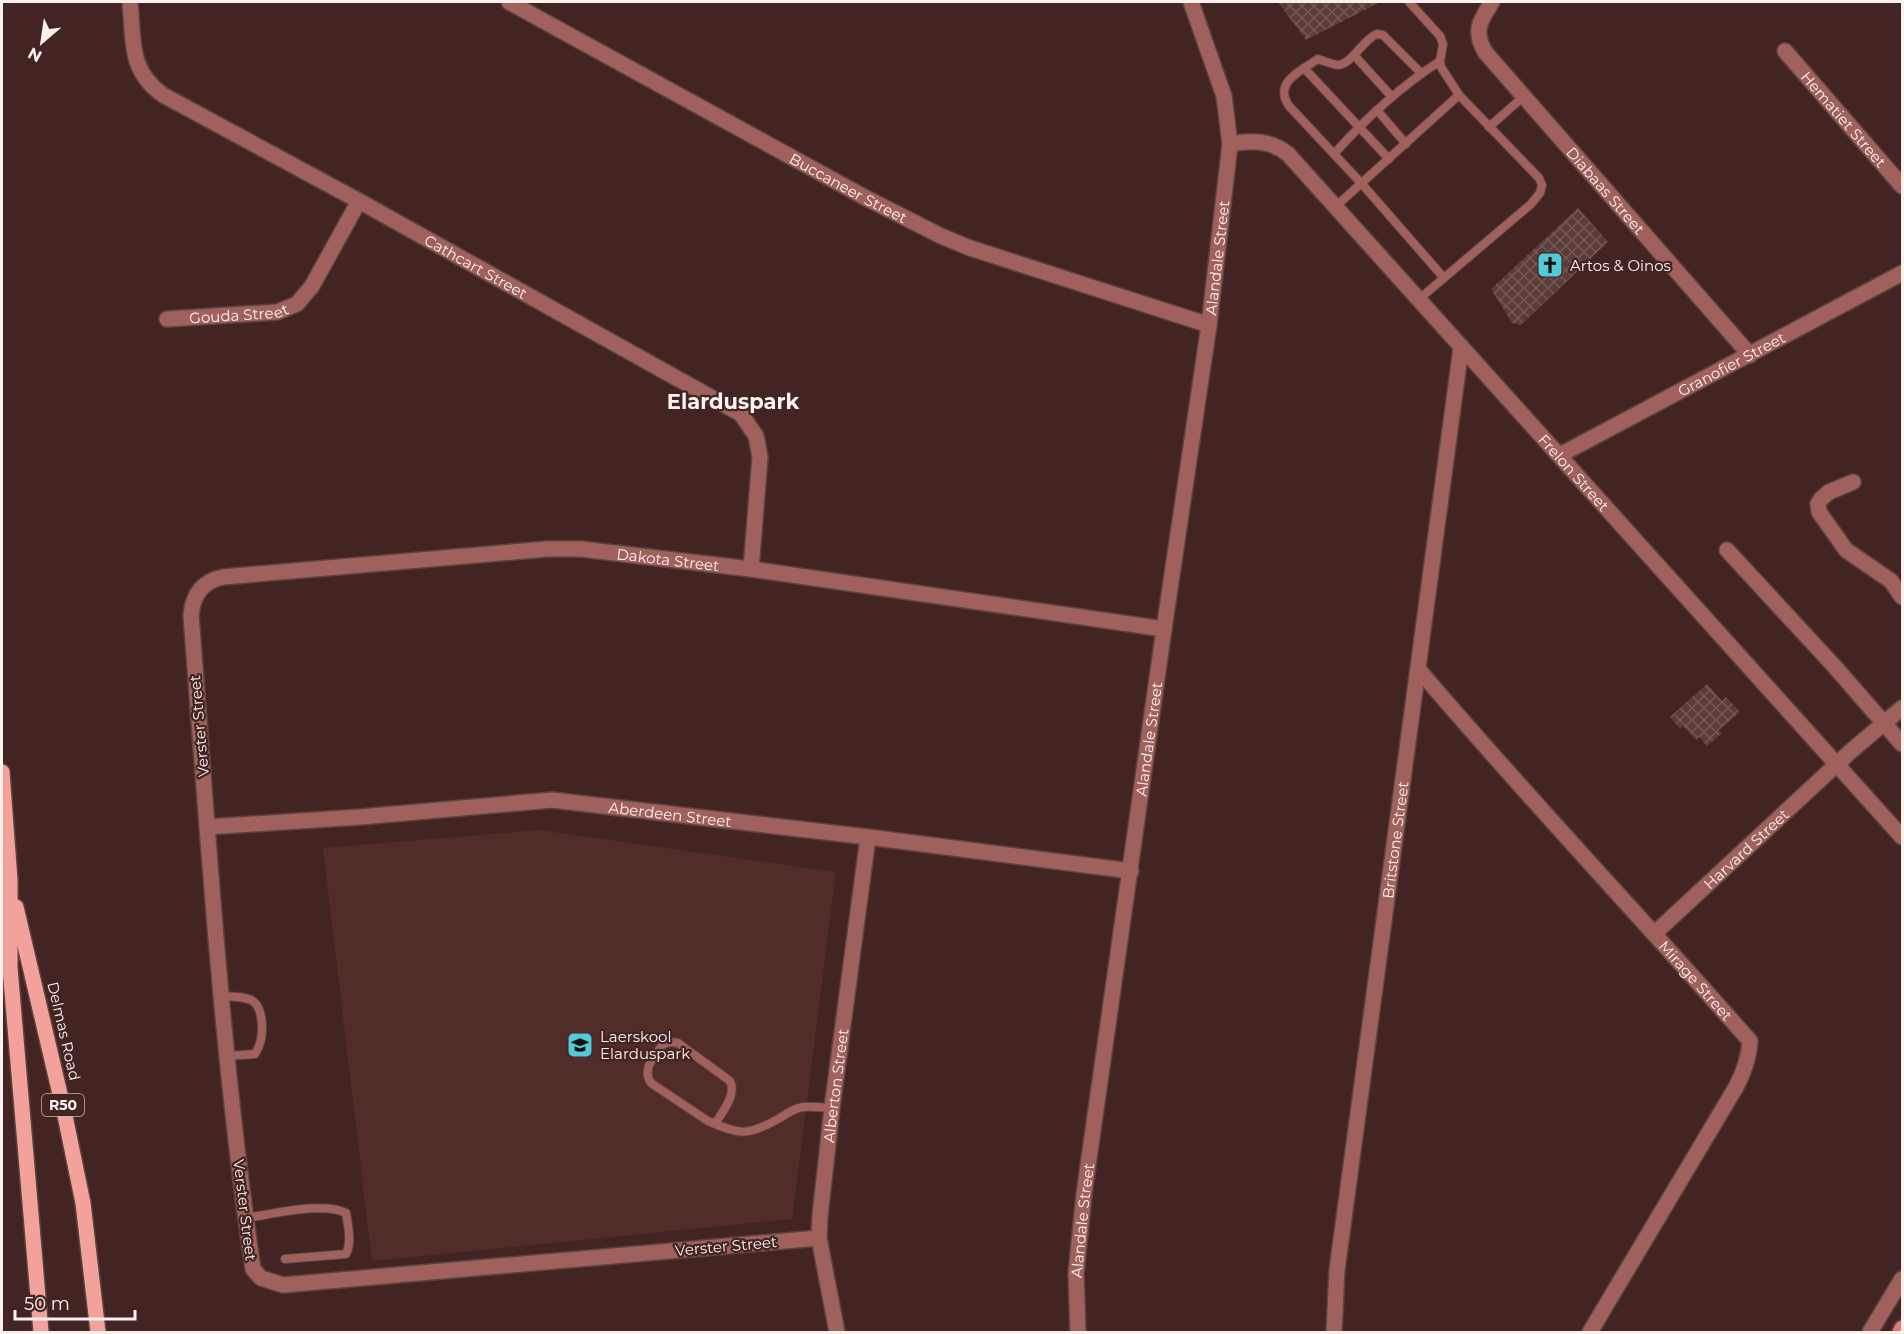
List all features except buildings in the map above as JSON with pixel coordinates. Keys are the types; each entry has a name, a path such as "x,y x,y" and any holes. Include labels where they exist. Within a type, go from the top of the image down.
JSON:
{"main road":[{"name":"Delmas Road","path":"2,772 10,880 10,968 41,1332"},
{"name":"Delmas Road","path":"10,880 83,1203 98,1332"},
{"path":"1900,1332 1902,1328"}],"street":[{"name":"Cathcart Street","path":"130,2 137,64 143,77 153,88 741,414 756,436 760,457 751,569"},
{"name":"Buccaneer Street","path":"509,2 856,193 941,236 970,248 1209,325"},
{"name":"Alandale Street","path":"1078,1332 1076,1274 1084,1194 1209,325 1230,144 1224,96 1191,2"},
{"name":"Diabaas Street","path":"1492,2 1478,29 1479,41 1485,52 1750,355"},
{"name":"Hematiet Street","path":"1785,51 1902,186"},
{"name":"Frelon Street","path":"1230,144 1249,141 1280,148 1560,455 1902,837"},
{"name":"Gouda Street","path":"166,319 277,312 297,304 312,286 359,201"},
{"name":"Granofier Street","path":"1560,455 1902,273"},
{"name":"Britstone Street","path":"1334,1332 1337,1270 1461,348"},
{"path":"1853,482 1829,492 1821,499 1818,504 1819,512 1846,550 1891,581 1902,597"},
{"name":"Dakota Street","path":"190,615 197,592 212,579 223,577 535,550 581,549 751,569 1164,629"},
{"path":"1727,550 1835,667 1902,744"},
{"name":"Verster Street","path":"190,615 227,1056 245,1218 253,1269 261,1278 283,1285 819,1238"},
{"name":"Mirage Street","path":"1419,670 1750,1041 1745,1069 1736,1087 1590,1332"},
{"name":"Harvard Street","path":"1655,933 1837,764 1902,708"},
{"name":"Aberdeen Street","path":"207,827 360,817 552,800 1131,871"},
{"name":"Alberton Street","path":"837,1332 819,1238 832,1108 868,837"},
{"path":"1870,1332 1902,1279"}],"lane":[{"path":"1409,2 1440,36 1443,44 1441,67 1459,95 1539,178 1542,185 1540,193 1531,204 1418,300"},
{"path":"1421,73 1383,35 1373,35 1346,63 1338,65 1318,59 1289,79 1284,86 1285,100 1444,278"},
{"path":"1354,54 1392,97"},
{"path":"1334,154 1377,110 1421,73 1440,61"},
{"path":"1304,68 1389,159"},
{"path":"1335,207 1459,95"},
{"path":"1490,127 1524,96"},
{"path":"1377,110 1406,144"},
{"path":"222,996 251,999 259,1005 262,1015 262,1040 255,1054 227,1056"},
{"path":"715,1124 732,1094 733,1087 730,1081 678,1043 663,1044 646,1070 651,1083 715,1124 727,1129 756,1131 796,1108 832,1108"},
{"path":"245,1218 294,1210 326,1209 346,1213 349,1238 346,1254 285,1259"}],"shaded area":[{"name":"Laerskool Elarduspark","path":"539,830 836,872 792,1219 372,1261 323,848"}],"place":[{"name":"Artos & Oinos","path":"1550,265"},
{"name":"Laerskool Elarduspark","path":"580,1045"}],"district":[{"name":"Elarduspark","path":"733,401"}]}
